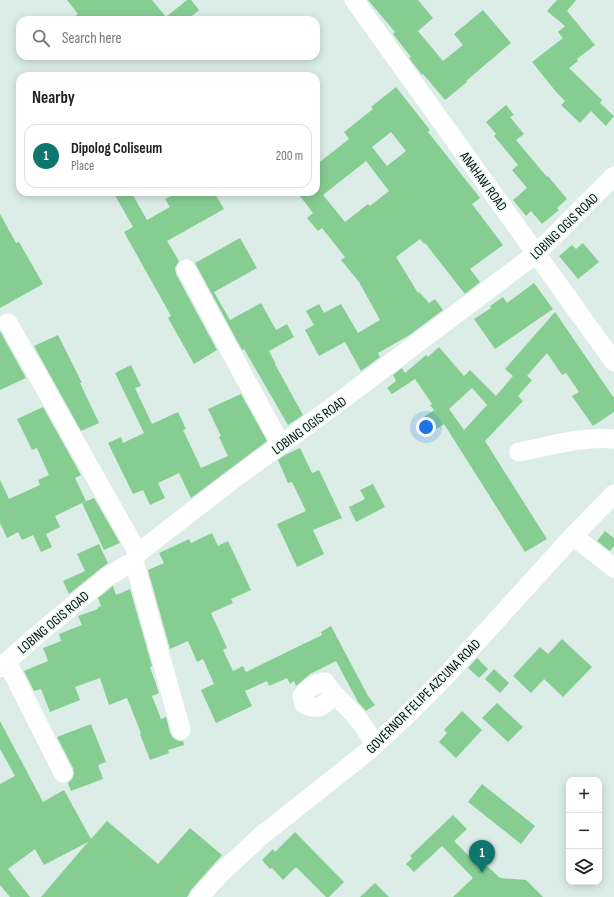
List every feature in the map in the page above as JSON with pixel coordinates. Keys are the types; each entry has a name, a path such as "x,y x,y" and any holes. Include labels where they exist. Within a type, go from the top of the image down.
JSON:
{"street":[{"name":"ANAHAW ROAD","path":"354,0 614,362"},
{"name":"LOBING OGIS ROAD","path":"3,665 107,577 136,557 281,445 537,253 614,176"},
{"path":"186,269 281,445"},
{"path":"8,323 136,557 181,730"},
{"path":"519,452 582,439 614,439"},
{"name":"GOVERNOR FELIPE AZCUNA ROAD","path":"199,897 220,874 261,836 326,786 404,718 443,679 573,536 614,494"},
{"path":"573,536 614,568"},
{"path":"3,665 63,773"},
{"path":"332,693 355,715 376,744"}],"building":[{"path":"67,0 152,0 165,16 75,16 78,14"},
{"path":"187,0 191,0 199,10 192,16 167,16"},
{"path":"368,0 418,0 433,18 418,31 443,61 463,45 454,34 483,10 511,43 445,100 423,74 422,75 409,58 411,57 393,34 395,32"},
{"path":"557,0 576,0 567,11 595,45 577,59 578,61 569,68 602,100 600,103 614,116 606,126 591,111 580,123 561,105 565,101 532,62 563,38 558,32 565,26 547,11"},
{"path":"396,87 430,130 428,132 480,198 472,204 503,245 470,269 480,282 465,294 425,243 424,244 420,239 396,257 418,293 419,292 429,303 435,299 443,310 408,336 378,353 380,357 361,371 345,342 319,356 305,330 314,325 306,311 319,304 324,313 341,304 358,333 380,320 359,282 341,260 345,257 322,228 318,231 307,218 313,213 300,196 320,196 320,162 349,139 344,132 373,109 371,107","holes":["391,132 406,151 387,166 372,147","366,161 389,191 370,206 368,204 345,222 323,195"]},
{"path":"506,105 514,115 510,117 524,134 516,140 567,199 557,208 559,210 542,224 531,211 526,216 513,200 527,188 512,170 518,165 494,136 496,134 486,122"},
{"path":"115,196 133,196 147,220 170,207 165,199 171,196 216,196 224,209 167,241 179,261 175,268 176,274 217,350 194,364 168,318 171,316 124,232 133,227"},
{"path":"0,214 16,243 19,242 43,284 0,308"},
{"path":"240,238 257,268 214,292 230,320 261,303 276,330 287,324 294,337 269,351 303,415 288,425 244,349 242,350 195,263"},
{"path":"583,243 599,262 578,279 559,256 572,245 576,249"},
{"path":"534,283 553,309 495,349 474,319 491,308 490,306 503,297 507,303"},
{"path":"555,312 614,398 614,412 593,426 572,396 579,392 566,373 562,375 547,353 527,376 532,380 518,396 523,401 485,441 547,539 525,552 444,424 430,433 421,419 434,410 430,405 432,404 415,379 392,394 387,388 396,381 393,375 402,368 405,373 426,355 428,357 439,347 464,376 470,370 496,396 513,376 505,369","holes":["472,388 487,405 464,430 449,409"]},
{"path":"0,331 26,378 0,390"},
{"path":"58,335 82,383 80,383 99,423 81,431 34,346"},
{"path":"131,365 141,386 135,388 152,424 178,412 186,429 183,430 201,468 228,456 219,437 221,436 208,409 241,394 267,441 191,498 179,473 158,483 165,498 150,505 143,490 133,494 108,443 121,437 123,443 144,433 115,373"},
{"path":"43,407 81,475 75,478 86,501 55,516 60,527 46,534 52,547 41,552 33,535 22,540 18,532 7,538 0,523 0,480 9,499 40,485 38,480 49,475 37,448 32,450 17,419"},
{"path":"300,448 312,473 319,470 342,518 313,530 324,554 297,567 277,524 306,511 292,482 288,483 278,460"},
{"path":"373,484 385,507 356,522 349,507 365,499 360,490"},
{"path":"94,498 120,543 104,550 82,503"},
{"path":"605,531 614,538 614,546 610,551 597,541"},
{"path":"212,533 218,546 228,541 251,590 231,599 233,603 211,613 227,648 223,650 233,671 243,666 246,672 322,635 321,632 331,626 368,696 375,705 366,711 358,702 336,661 310,674 296,686 294,681 290,684 287,678 269,686 267,681 245,691 252,706 216,723 201,690 214,684 203,659 197,662 188,641 170,649 148,570 164,563 159,553 189,539 191,543"},
{"path":"99,544 108,563 69,594 63,581 85,571 77,554"},
{"path":"113,586 116,595 130,589 152,666 150,667 159,693 152,696 161,719 166,717 170,733 173,738 178,741 183,741 184,745 168,750 169,753 150,760 127,698 109,705 100,678 75,687 80,700 50,712 41,689 34,691 24,671 48,661 43,648 61,641 59,634 82,625 78,616 98,609 98,607 101,606 98,598"},
{"path":"562,639 592,667 563,697 544,679 531,693 513,676 540,647 548,654"},
{"path":"477,658 488,669 479,678 468,668"},
{"path":"494,669 509,683 500,693 485,679"},
{"path":"497,703 523,727 508,742 482,718"},
{"path":"462,711 482,730 456,758 439,742 447,733 444,730"},
{"path":"0,721 43,802 64,790 91,839 107,821 158,864 190,828 222,855 191,890 187,897 41,897 88,842 44,865 35,849 8,869 30,897 10,897 0,885 0,784 15,776 0,749"},
{"path":"91,724 106,762 98,765 103,779 71,791 68,783 74,774 73,768 57,737"},
{"path":"482,784 535,826 521,844 468,802"},
{"path":"453,815 467,829 454,841 482,869 486,865 500,878 526,880 543,897 453,897 473,878 442,846 414,872 406,864 412,858 410,856"},
{"path":"295,832 344,882 329,897 326,897 296,867 283,880 262,860 273,849 275,852"},
{"path":"375,883 389,897 360,897"}],"place":[{"name":"Dipolog Coliseum","path":"482,873"}]}
